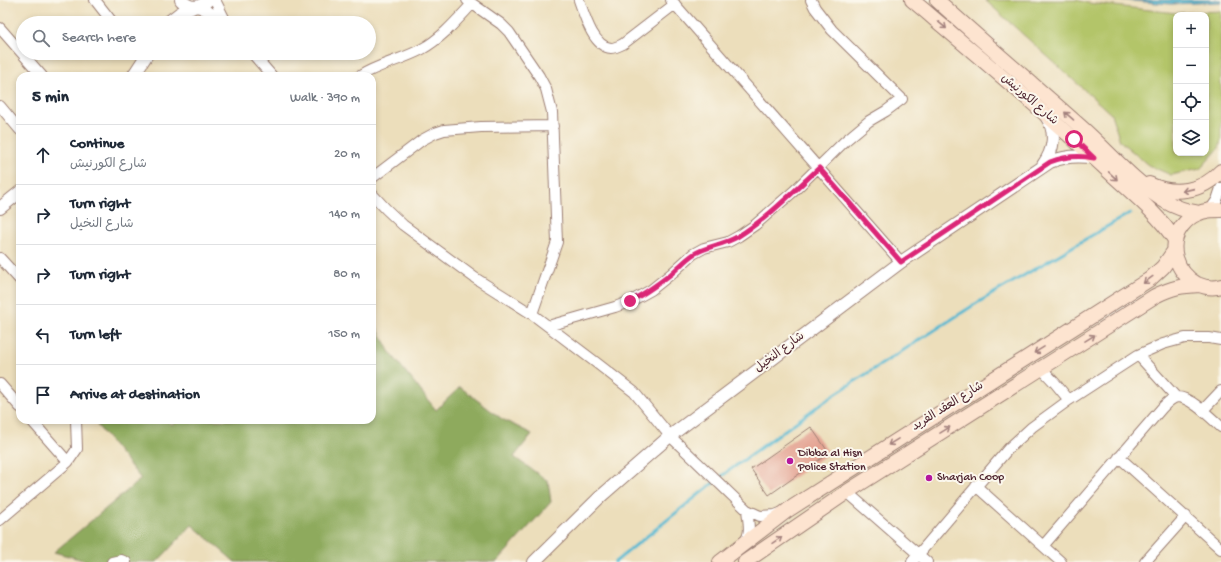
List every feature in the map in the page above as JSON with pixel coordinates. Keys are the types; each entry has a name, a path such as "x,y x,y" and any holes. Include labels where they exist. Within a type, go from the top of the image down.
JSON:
{"main road":[{"name":"شارع الكورنيش","path":"912,0 1043,111 1153,213 1170,232 1175,246 1177,262 1182,272 1190,280 1200,285"},
{"name":"شارع الكورنيش","path":"937,0 1082,128 1133,176 1162,199 1187,211 1210,211"},
{"path":"1133,176 1156,188 1176,192 1190,190 1208,183 1221,171"},
{"name":"شارع العقد الفريد","path":"720,562 788,510 1150,279 1163,267 1175,246 1179,230 1186,221 1195,214 1210,211"},
{"name":"شارع العقد الفريد","path":"745,562 847,492 1155,296 1179,286 1200,285 1220,287"}],"street":[{"path":"95,0 108,16"},
{"path":"169,16 175,0"},
{"path":"180,0 185,4 200,5 218,16"},
{"path":"215,0 223,16"},
{"path":"579,0 593,35 602,46 610,48 622,44 673,2 901,262"},
{"path":"548,326 630,301 642,295 671,274 693,254 704,248 728,242 755,225 819,168 851,136 869,121 886,112 902,99 832,30 815,8 811,0"},
{"path":"369,72 423,49 440,37 453,24 470,2 501,24 509,32 539,76 546,89 552,112 557,242 532,314"},
{"path":"176,16 200,5"},
{"path":"0,28 16,46"},
{"path":"28,60 38,72"},
{"path":"135,72 141,60"},
{"path":"258,60 269,72"},
{"path":"0,106 16,125"},
{"name":"شارع النخيل","path":"1042,166 1052,149 1053,139 1052,129 1043,111"},
{"path":"376,175 422,140 444,130 481,127 553,126"},
{"name":"شارع النخيل","path":"534,562 600,497 670,436 901,262 1042,166 1067,156 1076,155 1094,158"},
{"path":"1210,211 1217,200 1221,188"},
{"path":"0,208 16,195"},
{"path":"376,198 402,225 475,278 532,314 634,392 670,436 747,510 760,516 775,515 788,510"},
{"path":"0,258 16,276"},
{"path":"915,558 1016,440 1069,400 1138,355 1163,344 1185,338 1209,338 1221,340"},
{"path":"1138,355 1176,397 1184,399 1203,410 1221,427"},
{"path":"1041,368 1069,400"},
{"path":"0,384 16,402"},
{"path":"1203,410 1221,391"},
{"path":"1043,546 1162,408 1176,397"},
{"path":"35,424 68,462"},
{"path":"1,516 68,462 77,449 76,424"},
{"path":"1119,457 1221,549"},
{"path":"976,486 1061,562"},
{"path":"847,492 915,558 927,562"},
{"path":"739,547 747,539 749,531 747,510"},
{"path":"1145,562 1186,516"},
{"path":"112,562 121,560 126,562"}],"green space":[{"path":"985,0 1077,0 1088,3 1173,13 1173,156 1209,156 1209,12 1198,12 1221,11 1221,141 1219,148 1200,169 1171,175 1148,165 1120,141 1111,114"},
{"path":"376,326 389,351 436,410 460,387 502,419 532,434 514,457 548,481 551,502 497,562 235,562 192,525 157,562 90,562 54,552 141,479 97,424 376,424"}],"water":[{"path":"1120,0 1221,0 1221,2 1171,4"}],"building":[{"name":"Dibba al Hisn Police Station","path":"811,427 829,453 769,495 751,469"}],"waterway":[{"path":"615,562 723,475 832,396 977,303 1130,213"}],"place":[{"name":"Dibba al Hisn Police Station","path":"790,461"},
{"name":"Sharjah Coop","path":"929,478"}],"route":[{"path":"630,301 651,290 693,254 704,248 728,242 755,225 819,168 901,262 1050,162 1058,158 1076,155 1094,158 1074,139"}]}
